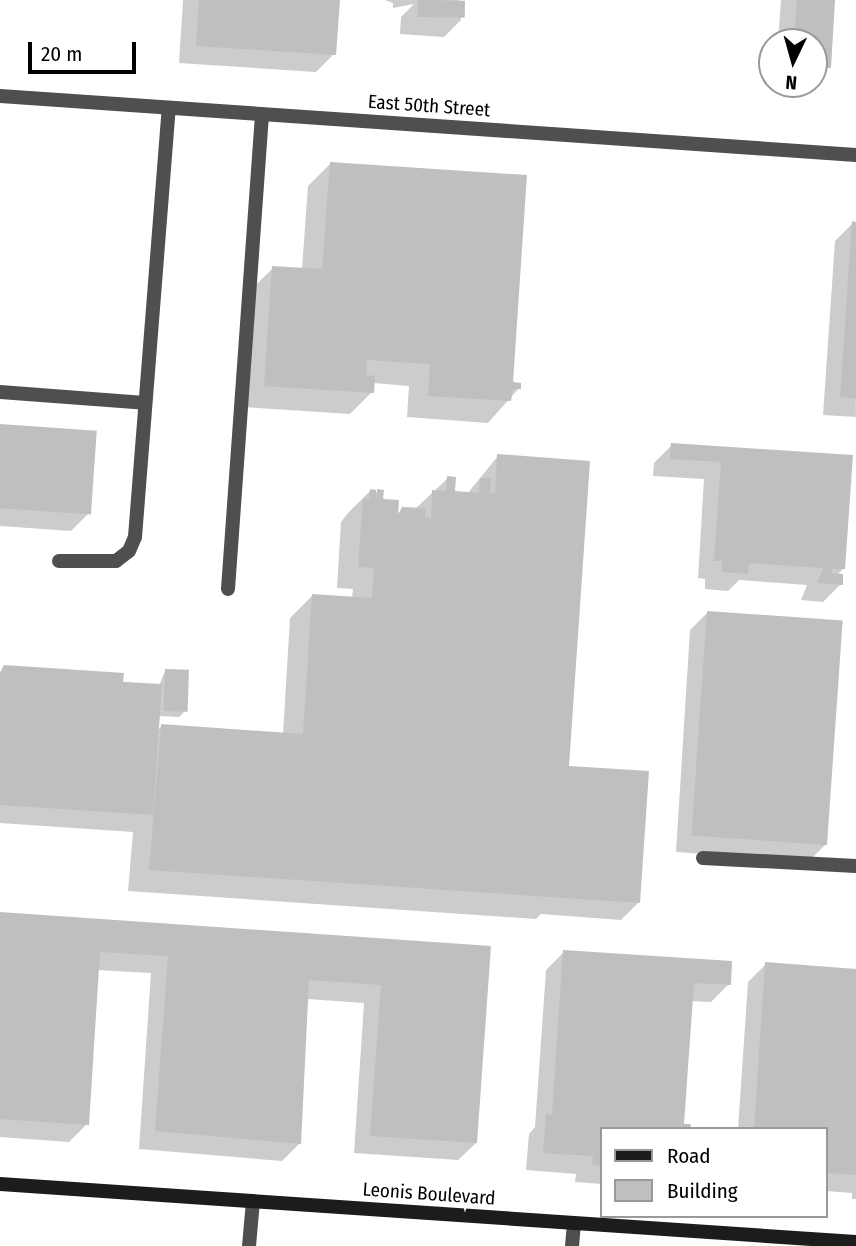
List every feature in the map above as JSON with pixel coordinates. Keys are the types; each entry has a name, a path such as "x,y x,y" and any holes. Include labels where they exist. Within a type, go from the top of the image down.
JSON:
{"main road":[{"name":"Leonis Boulevard","path":"0,1184 574,1223 743,1240 856,1242"}],"street":[{"name":"East 50th Street","path":"0,96 856,155"},
{"path":"59,561 117,561 130,551 135,537 169,108"},
{"path":"228,589 262,114"},
{"path":"0,392 145,403"},
{"path":"704,858 856,866"},
{"path":"250,1246 253,1201"},
{"path":"572,1246 574,1223"}],"building":[{"path":"199,0 340,0 336,55 196,46"},
{"path":"418,0 465,1 465,18 418,17"},
{"path":"797,0 835,0 831,68 828,68 828,28 795,28"},
{"path":"330,162 527,175 513,382 521,383 521,389 513,389 511,401 428,396 430,364 367,360 366,375 375,376 374,393 264,386 272,266 322,269"},
{"path":"852,221 856,222 856,399 840,397"},
{"path":"0,424 97,431 91,515 0,508"},
{"path":"671,443 853,455 845,569 832,569 832,573 843,574 843,585 817,583 823,568 749,563 748,574 722,572 722,561 714,561 721,462 670,459"},
{"path":"497,454 590,461 569,766 649,771 640,903 149,870 161,724 303,734 312,594 372,598 374,568 358,567 363,498 369,499 370,489 376,490 377,498 377,489 384,490 383,499 399,500 398,515 402,507 426,508 425,517 431,518 432,490 446,491 447,476 456,477 455,491 479,493 480,478 491,478 490,493 495,494"},
{"path":"707,611 843,620 827,845 691,835"},
{"path":"4,665 124,673 123,682 162,684 153,815 0,805 0,673"},
{"path":"165,669 189,670 188,712 164,711"},
{"path":"0,912 491,946 477,1143 370,1136 381,985 309,980 301,1144 155,1131 168,956 100,952 89,1125 0,1119"},
{"path":"563,950 732,961 731,985 694,983 684,1124 691,1124 690,1127 600,1127 600,1166 592,1165 593,1156 543,1153 546,1114 552,1115"},
{"path":"765,962 856,969 856,1175 828,1173 828,1127 754,1127"}]}
